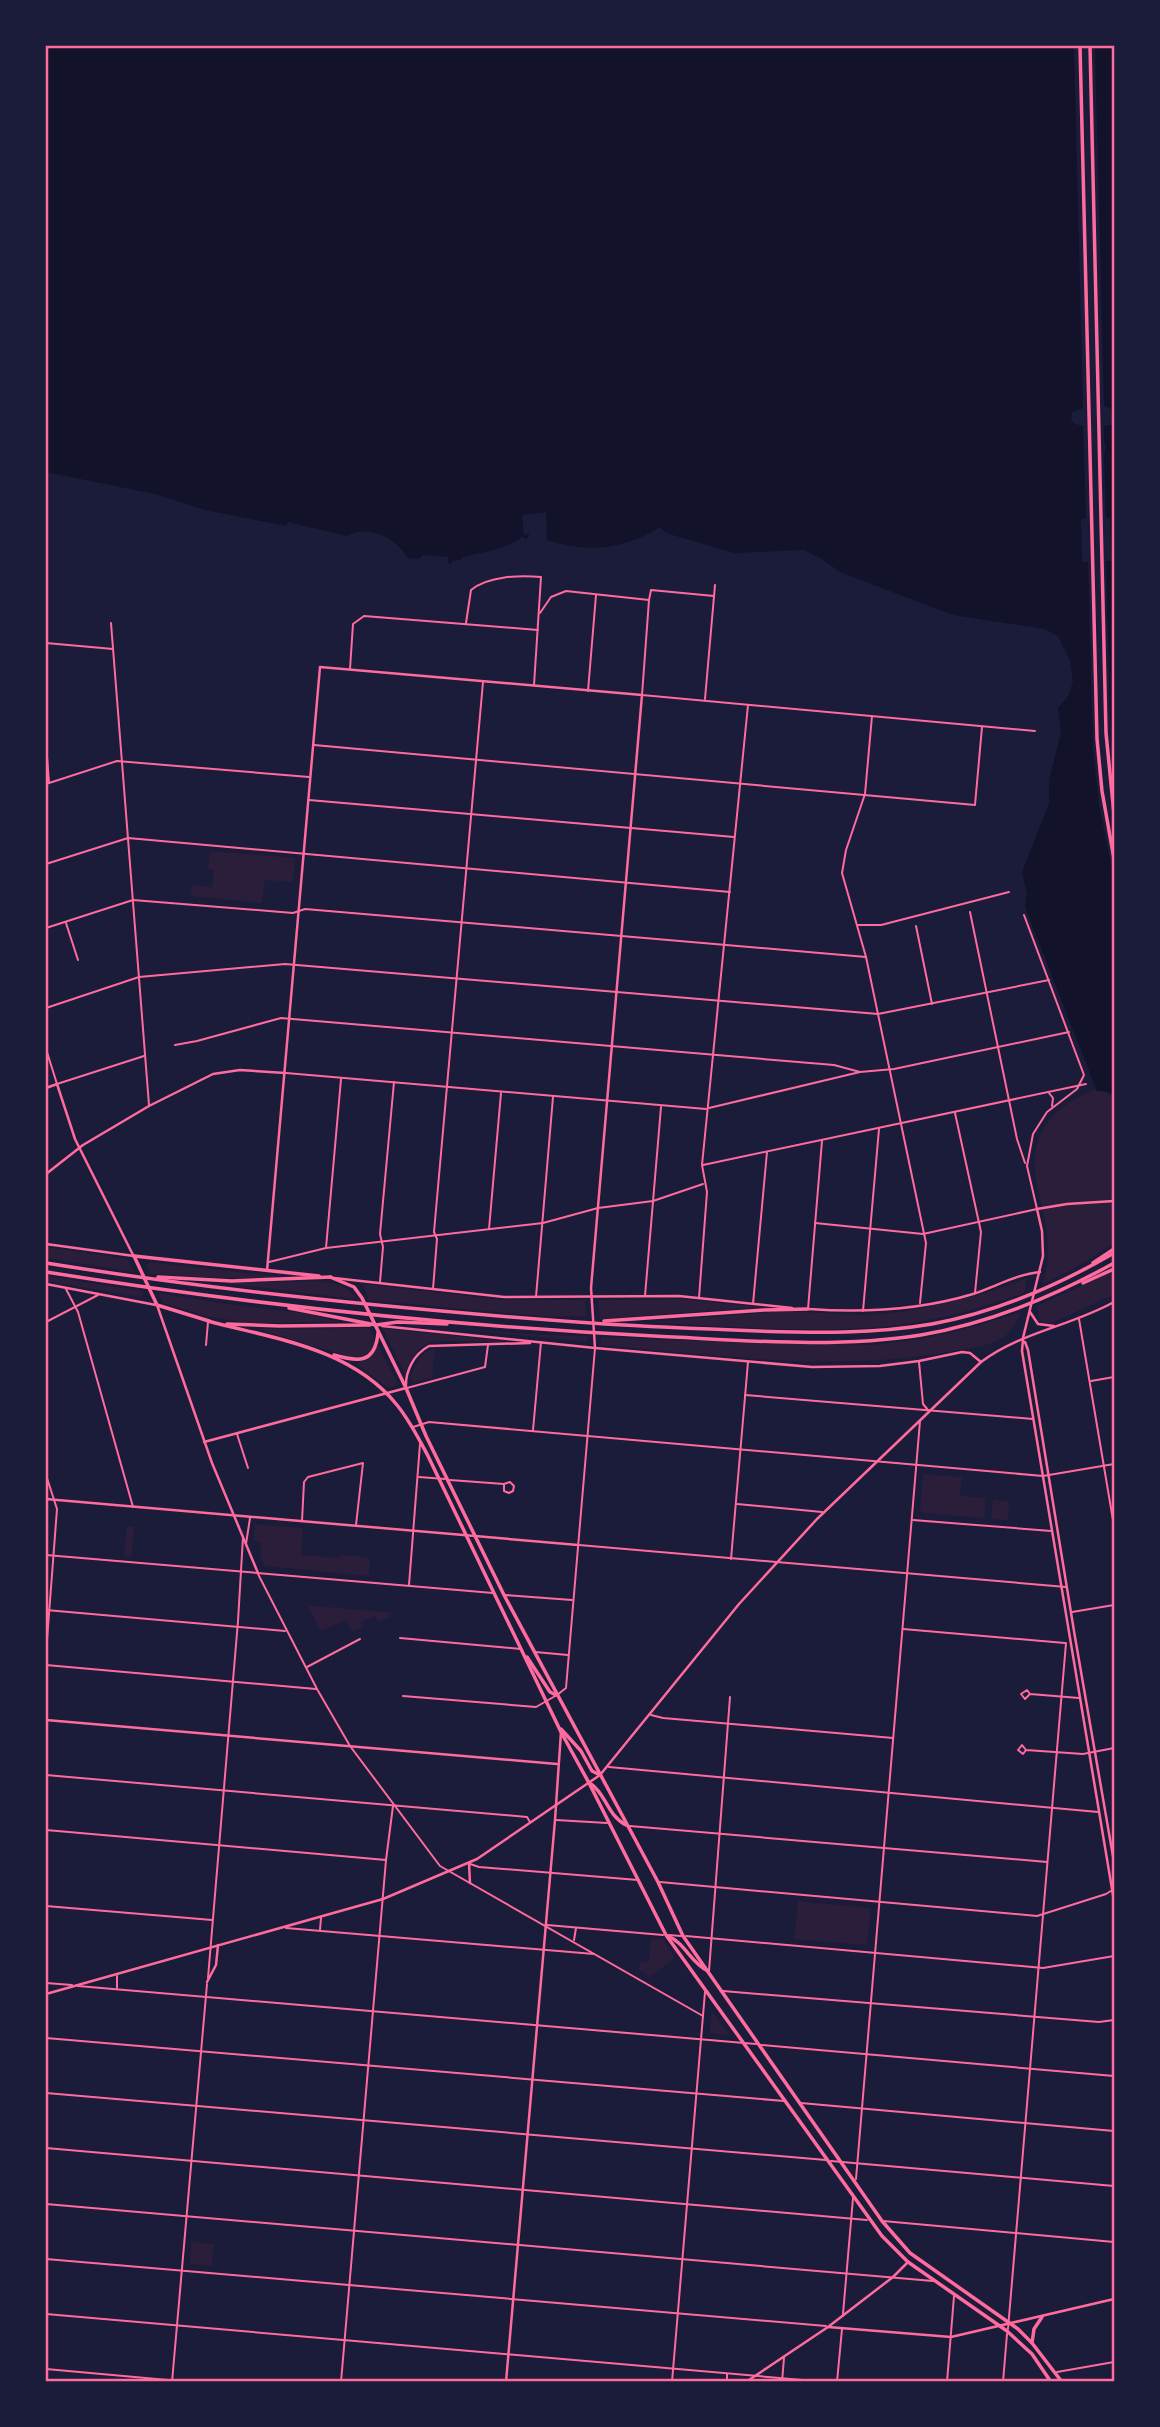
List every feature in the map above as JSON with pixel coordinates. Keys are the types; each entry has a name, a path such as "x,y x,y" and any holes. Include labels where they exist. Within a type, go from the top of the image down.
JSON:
{"main road":[{"path":"1080,46 1097,739 1103,800 1115,859"},
{"path":"1090,46 1106,733 1115,814"},
{"path":"46,1263 349,1303 583,1322 841,1333 890,1330 985,1311 1031,1295 1075,1275 1115,1251"},
{"path":"134,1256 157,1305 208,1321 351,1360 364,1359 375,1349 377,1327"},
{"path":"134,1256 331,1277 354,1287 377,1327 420,1424 504,1595 658,1882 683,1936 882,2221 910,2253 1009,2323 1032,2343 1062,2382"},
{"path":"1042,1300 1115,1263"},
{"path":"208,1321 256,1326 377,1327 406,1322 738,1339 864,1341 914,1336 1003,1315 1115,1269"},
{"path":"46,1272 266,1303 498,1325"},
{"path":"132,1276 227,1281 331,1277"},
{"path":"266,1303 377,1327"},
{"path":"583,1322 808,1309"},
{"path":"312,1349 354,1368 386,1393 412,1427 558,1726 666,1935 870,2220 908,2262 1007,2331 1032,2354 1051,2382"},
{"path":"522,1650 550,1692 558,1695"},
{"path":"558,1726 581,1751 592,1771 600,1775"},
{"path":"589,1783 596,1788 609,1811 626,1825"},
{"path":"666,1935 677,1939 700,1968 709,1972"},
{"path":"1032,2343 1034,2329 1042,2317"}],"street":[{"path":"466,624 471,590 478,585 520,575 541,577 534,686"},
{"path":"705,701 715,585"},
{"path":"403,1696 536,1707 566,1688 595,1348 591,1296 649,600 651,590 714,596"},
{"path":"539,614 551,597 558,593 649,600"},
{"path":"588,691 596,594"},
{"path":"350,670 353,624 364,615 538,630"},
{"path":"111,622 149,1107"},
{"path":"46,643 113,649"},
{"path":"267,1271 320,667 1035,732"},
{"path":"433,1289 447,1087 483,681"},
{"path":"699,1298 707,1192 702,1165 748,705"},
{"path":"872,716 865,794 842,870 866,957 926,1243 920,1306"},
{"path":"313,745 975,805 982,727"},
{"path":"46,743 47,783 117,761 310,777"},
{"path":"309,800 735,837"},
{"path":"46,864 128,838 730,891"},
{"path":"857,925 881,925 1009,892"},
{"path":"46,928 133,900 293,913 305,909 866,957"},
{"path":"970,912 1018,1143 1027,1166 1044,1245 1022,1351 1068,1643 1115,1901"},
{"path":"1024,915 1084,1069 1080,1085 1051,1107 1035,1130 1027,1166"},
{"path":"66,922 78,960"},
{"path":"916,926 933,1005"},
{"path":"46,1008 139,977 294,964 877,1014 1049,980"},
{"path":"175,1045 289,1018 834,1065 860,1072"},
{"path":"46,1174 79,1148 149,1107 213,1074 240,1070 708,1109 860,1072 889,1069 1069,1032"},
{"path":"46,1049 79,1148 134,1256"},
{"path":"46,1088 146,1055"},
{"path":"326,1248 341,1078"},
{"path":"380,1283 383,1247 380,1234 394,1082"},
{"path":"702,1165 1086,1084"},
{"path":"489,1229 501,1092"},
{"path":"1048,1092 1053,1097 1051,1107"},
{"path":"536,1297 554,1096"},
{"path":"645,1296 661,1105"},
{"path":"955,1112 981,1232 975,1294"},
{"path":"863,1312 879,1128"},
{"path":"808,1309 822,1140"},
{"path":"753,1304 767,1151"},
{"path":"268,1262 326,1248 543,1223 598,1208 653,1201 705,1183"},
{"path":"815,1223 923,1234 1037,1209 1115,1201"},
{"path":"46,1244 134,1256"},
{"path":"331,1277 504,1297 699,1298 863,1312 920,1306 975,1294 1040,1272"},
{"path":"46,1284 157,1305 204,1442 258,1573 287,1631 350,1746 440,1866 703,2016"},
{"path":"66,1288 75,1307 134,1507"},
{"path":"46,1322 102,1294"},
{"path":"46,1994 383,1899 469,1863 600,1775 739,1604 824,1512 981,1362 1000,1348 1115,1302"},
{"path":"1030,1309 1032,1318 1039,1325 1061,1325"},
{"path":"1079,1318 1115,1527"},
{"path":"206,1345 208,1321"},
{"path":"377,1327 595,1348 842,1367 919,1361 962,1352 970,1353 981,1362"},
{"path":"1023,1339 1028,1350 1115,1862"},
{"path":"406,1388 410,1367 426,1348 436,1345 541,1342"},
{"path":"533,1431 541,1342"},
{"path":"204,1442 485,1367 488,1344"},
{"path":"731,1559 748,1361"},
{"path":"919,1361 923,1404 929,1411"},
{"path":"1090,1381 1115,1377"},
{"path":"745,1395 1033,1419"},
{"path":"855,2183 920,1420"},
{"path":"412,1427 429,1422 1043,1476 1115,1464"},
{"path":"237,1433 248,1468"},
{"path":"409,1586 420,1441"},
{"path":"302,1521 304,1482 308,1477 363,1463 356,1526"},
{"path":"46,1475 57,1508 47,1610 46,1653"},
{"path":"417,1477 504,1484"},
{"path":"46,1499 1067,1587"},
{"path":"736,1504 824,1512"},
{"path":"246,1545 250,1517"},
{"path":"912,1520 1052,1531"},
{"path":"172,2381 202,2052 243,1536"},
{"path":"46,1555 494,1593"},
{"path":"504,1595 574,1600"},
{"path":"1071,1612 1115,1605"},
{"path":"47,1610 287,1631"},
{"path":"902,1629 1068,1643"},
{"path":"400,1638 522,1650"},
{"path":"307,1668 360,1639"},
{"path":"1003,2382 1061,1697 1068,1643"},
{"path":"534,1652 569,1655"},
{"path":"46,1665 317,1689"},
{"path":"1030,1694 1080,1699"},
{"path":"709,1972 730,1697"},
{"path":"650,1714 663,1718 893,1738"},
{"path":"46,1720 557,1764"},
{"path":"506,2382 561,1732"},
{"path":"1027,1750 1089,1753 1115,1748"},
{"path":"608,1767 1099,1812"},
{"path":"46,1775 527,1817 531,1822"},
{"path":"341,2382 393,1805"},
{"path":"555,1819 609,1823"},
{"path":"626,1825 1047,1862"},
{"path":"46,1830 386,1860"},
{"path":"469,1863 479,1867 639,1881"},
{"path":"469,1863 470,1883"},
{"path":"658,1882 1037,1916 1114,1889"},
{"path":"46,1906 212,1920"},
{"path":"320,1931 321,1916"},
{"path":"546,1925 1038,1967 1115,1956"},
{"path":"282,1927 595,1954"},
{"path":"573,1941 576,1927"},
{"path":"207,1982 216,1965 218,1945"},
{"path":"116,1989 118,1974"},
{"path":"46,1983 1115,2076"},
{"path":"672,2382 705,1989"},
{"path":"722,1991 1099,2022 1115,2020"},
{"path":"46,2038 786,2101"},
{"path":"46,2093 1115,2186"},
{"path":"800,2103 1115,2131"},
{"path":"46,2148 870,2220"},
{"path":"843,2315 854,2196"},
{"path":"46,2204 935,2282"},
{"path":"882,2221 1115,2242"},
{"path":"46,2259 951,2337 1115,2300"},
{"path":"746,2382 828,2327 893,2277 908,2262"},
{"path":"947,2382 954,2295"},
{"path":"46,2314 826,2382"},
{"path":"837,2382 842,2328"},
{"path":"782,2380 784,2357"},
{"path":"1056,2372 1115,2362"},
{"path":"46,2369 190,2382"},
{"path":"727,2373 727,2382"}],"shaded area":[{"path":"46,46 1114,46 1114,1095 1097,1091 1025,907 1027,894 1022,872 1049,804 1049,781 1061,733 1058,708 1069,695 1073,681 1070,661 1058,636 1045,629 953,615 840,572 804,550 734,553 666,533 660,527 619,545 576,547 547,540 546,512 522,515 524,535 529,533 528,538 523,536 501,547 462,557 449,564 448,557 423,555 419,559 408,558 397,544 373,532 347,536 288,522 286,526 205,510 155,494 46,472"},
{"path":"210,851 295,858 293,882 265,880 262,903 191,896 192,885 212,887 214,870 208,869"},
{"path":"1096,1089 1114,1095 1114,1243 1068,1272 1043,1284 1048,1248 1035,1168 1038,1140 1051,1118 1061,1109"},
{"path":"46,1247 127,1259 134,1272 46,1258"},
{"path":"149,1262 275,1278 235,1279 150,1274 147,1265"},
{"path":"1114,1271 1114,1294 1054,1322 1044,1324 1039,1321 1037,1306"},
{"path":"46,1276 142,1291 143,1295 140,1297 46,1281"},
{"path":"1027,1278 1024,1293 1019,1295 943,1317 884,1327 784,1329 650,1322 784,1311 863,1315 902,1312 979,1295"},
{"path":"314,1281 343,1286 356,1299 222,1283"},
{"path":"364,1284 502,1300 585,1300 586,1316 551,1317 368,1300"},
{"path":"158,1293 308,1314 340,1322 246,1323 202,1315 164,1303"},
{"path":"680,1299 761,1307 600,1319 598,1300"},
{"path":"1022,1312 1013,1328 993,1343 909,1357 865,1361 777,1360 601,1345 601,1337 874,1345 962,1330"},
{"path":"370,1328 373,1348 363,1357 354,1358 263,1331 263,1329"},
{"path":"382,1328 504,1342 429,1343 420,1348 405,1374"},
{"path":"448,1328 587,1336 587,1342"},
{"path":"378,1346 397,1382 396,1386 387,1387 358,1365 371,1357"},
{"path":"435,1349 432,1378 414,1383 410,1378 419,1359"},
{"path":"923,1474 962,1477 960,1496 986,1498 984,1518 920,1511"},
{"path":"993,1500 1009,1501 1008,1520 991,1519"},
{"path":"255,1524 303,1528 301,1555 367,1557 370,1561 369,1576 265,1566 260,1555 261,1543 253,1540"},
{"path":"127,1526 134,1527 132,1556 124,1556"},
{"path":"307,1605 392,1613 389,1618 378,1622 375,1616 361,1622 362,1627 352,1632 346,1620 321,1631"},
{"path":"798,1901 871,1908 867,1945 794,1939"},
{"path":"651,1939 663,1939 675,1958 650,1977 638,1969 641,1962 649,1962"},
{"path":"712,2011 730,2036 710,2033"},
{"path":"191,2242 214,2244 212,2266 190,2264"}],"pier":[{"path":"1074,46 1095,46 1104,406 1114,410 1114,422 1104,426 1104,456 1106,518 1110,518 1112,561 1106,561 1114,784 1114,879 1099,805 1093,749 1088,562 1082,562 1081,519 1086,518 1083,426 1075,424 1071,419 1072,412 1083,408"}]}
